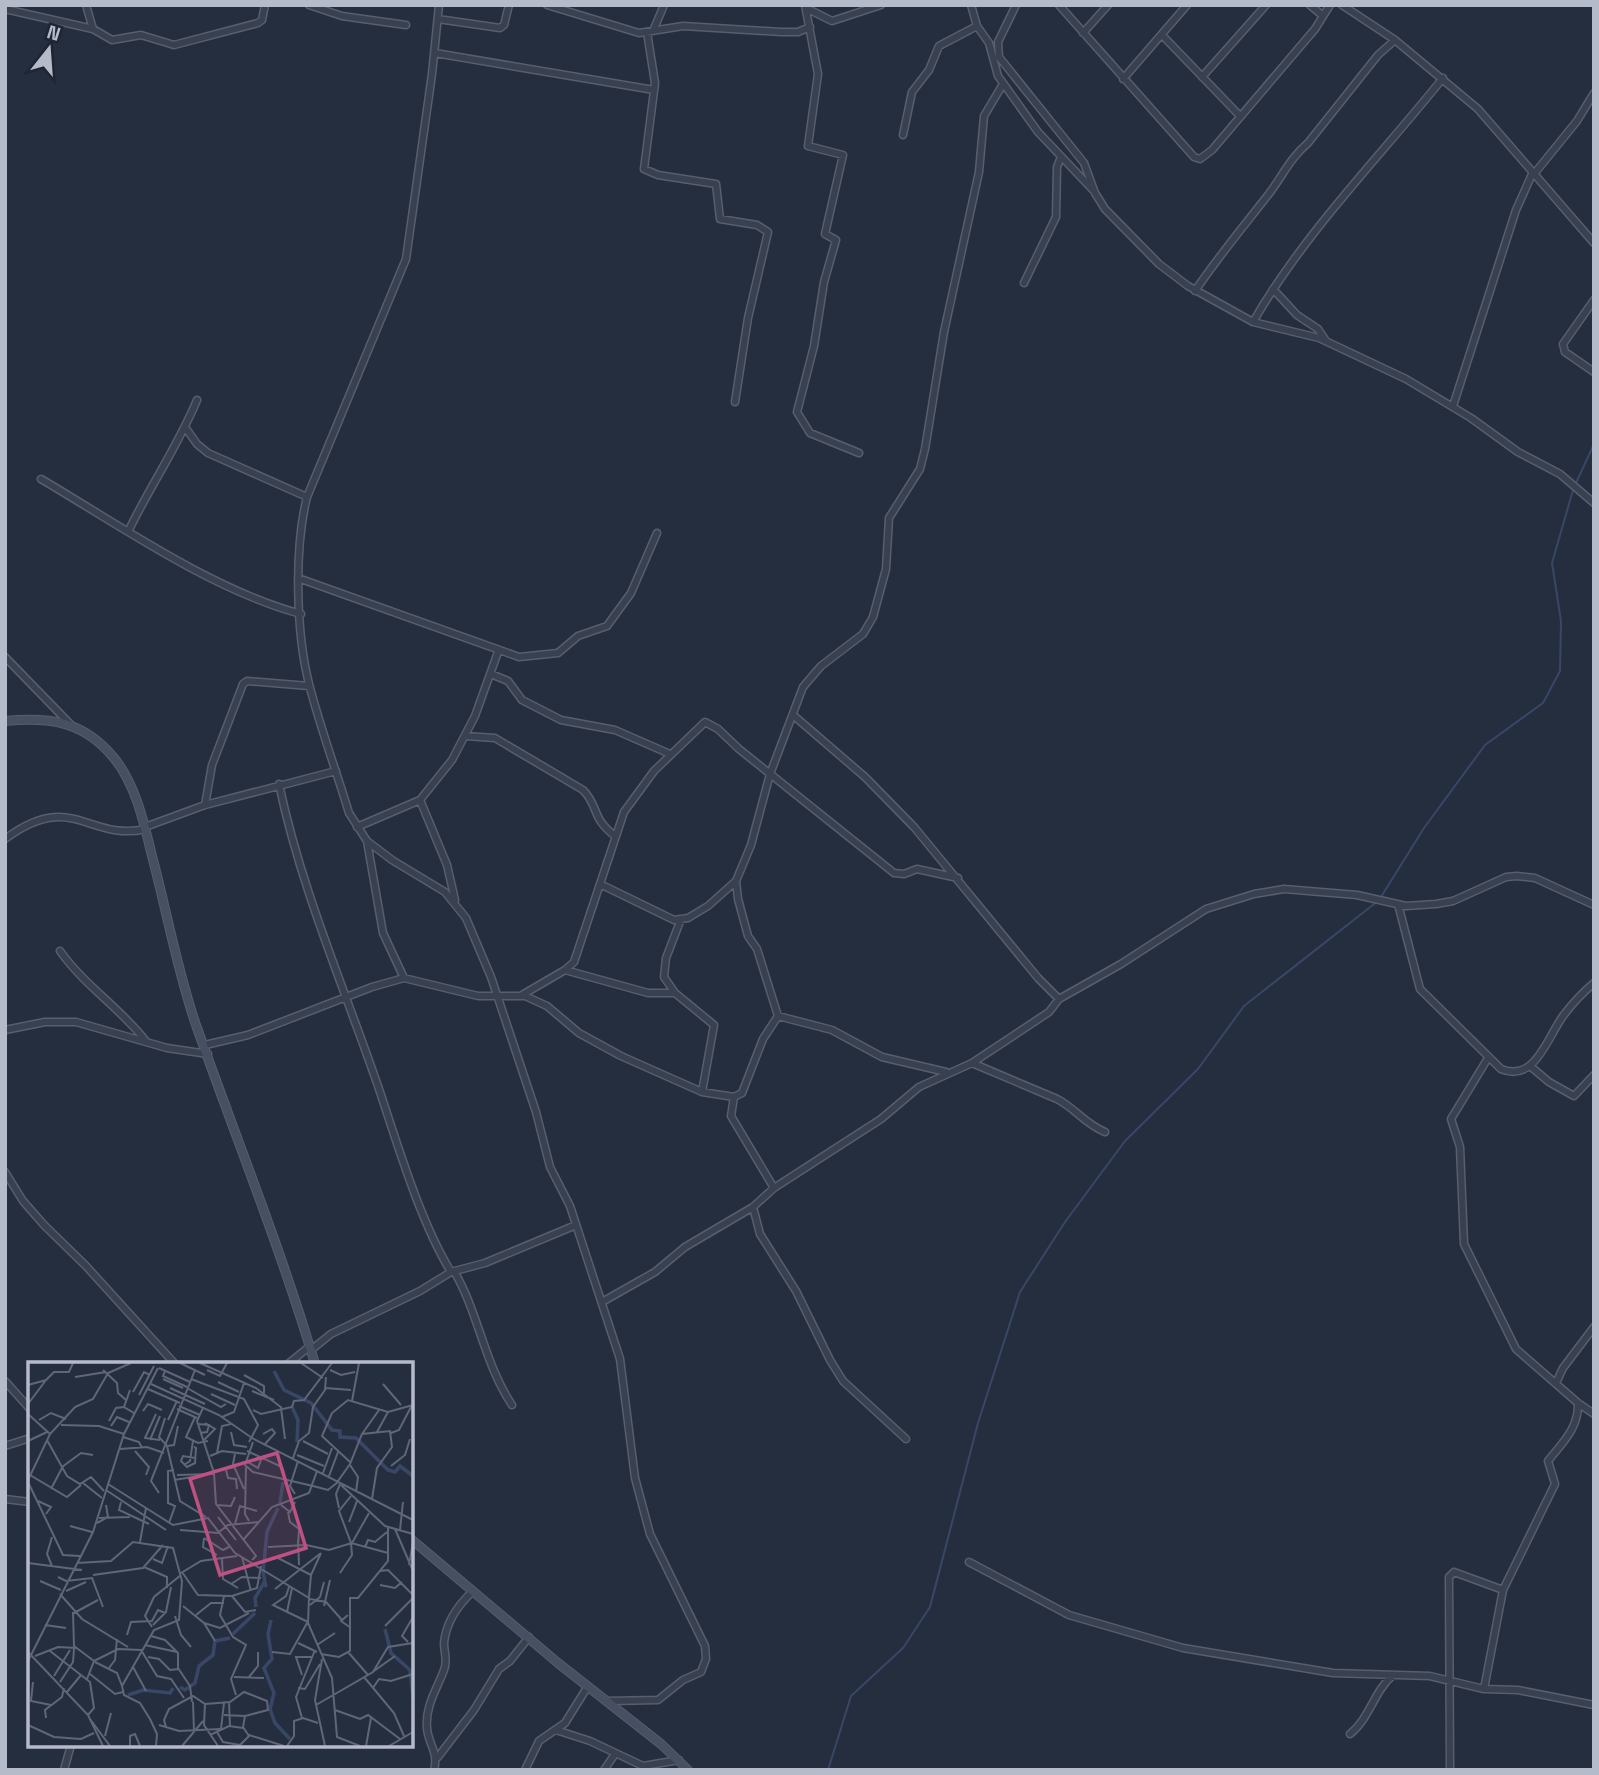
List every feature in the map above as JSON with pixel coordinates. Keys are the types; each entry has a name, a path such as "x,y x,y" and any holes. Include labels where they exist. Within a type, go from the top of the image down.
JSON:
{"street":[{"path":"86,5 93,29"},
{"path":"5,9 93,29 112,40 141,35 163,43 184,44 258,23 262,20 265,5"},
{"path":"309,5 342,16 406,25"},
{"path":"439,5 435,53 406,259 307,497 299,535 301,614 309,686 349,813 367,841 392,860 445,892 466,918 497,998 528,1088 550,1167 576,1225 620,1359 641,1507 650,1534 706,1652 701,1672 683,1680 658,1700 606,1701"},
{"path":"438,19 500,28 504,26 509,5"},
{"path":"547,5 639,33 682,26 781,32 798,32 810,27"},
{"path":"664,5 650,31 654,90 644,169 658,175 716,184 720,219 757,226 768,232 750,310 734,402"},
{"path":"806,6 832,21 881,5"},
{"path":"971,5 977,26 989,43 994,69 1003,84 1038,132 1095,193 1105,209 1159,264 1195,290 1253,322 1326,341 1406,379 1453,406 1518,452 1560,474 1594,503"},
{"path":"1016,5 998,42 999,57 1089,170 1095,193"},
{"path":"1083,33 1108,5"},
{"path":"1123,79 1187,5"},
{"path":"1202,77 1266,5"},
{"path":"1310,5 1323,16"},
{"path":"1060,6 1197,158 1207,156 1330,5"},
{"path":"1342,5 1395,40 1478,109 1594,243"},
{"path":"806,6 818,74 808,146 843,155 825,234 836,240 824,282 814,346 797,412 810,433 859,453"},
{"path":"903,135 912,92 929,70 939,46 977,26"},
{"path":"1162,35 1240,116"},
{"path":"1195,290 1220,253 1270,192 1294,155 1308,143 1378,55 1395,40"},
{"path":"435,53 654,90"},
{"path":"1253,322 1309,236 1380,157 1443,78"},
{"path":"600,884 666,917 681,919 708,906 736,881 751,845 770,774 807,680 863,634 879,599 886,569 889,518 920,469 942,343 977,185 980,130 989,104 1003,84"},
{"path":"1453,406 1516,210 1534,173 1577,121 1594,93"},
{"path":"1024,283 1055,222 1057,167 1061,157"},
{"path":"1273,289 1297,315 1318,329 1326,341"},
{"path":"1594,300 1563,344 1565,352 1594,372"},
{"path":"129,530 144,497 163,471 197,400"},
{"path":"186,427 197,444 208,453 307,497"},
{"path":"41,479 255,599 301,614"},
{"path":"299,578 498,652 533,657 558,653 578,636 607,626 631,593 657,533"},
{"path":"357,827 420,800 452,761 465,736 498,652"},
{"path":"5,657 75,728"},
{"path":"491,674 508,681 522,699 561,720 615,730 670,754"},
{"path":"205,805 212,765 243,684 247,681 309,686"},
{"path":"793,715 865,777 958,878 1038,978 1059,999"},
{"path":"5,721 52,719 88,734 117,761 129,781 145,828 179,968 253,1175 314,1362"},
{"path":"5,1030 45,1022 76,1022 146,1042 207,1050 404,978 467,995 497,998 522,995 565,970 580,950 615,835 635,795 670,754 705,722 718,729 894,873 904,874 917,869 958,878"},
{"path":"465,736 495,738 583,790 589,796 597,819 615,835"},
{"path":"5,839 42,818 69,816 122,831 145,828 205,805 336,771"},
{"path":"279,784 295,850 344,998 379,1089 392,1136 440,1253 471,1306 491,1370 512,1405"},
{"path":"420,800 447,865 455,902"},
{"path":"367,841 383,933 404,978"},
{"path":"602,1301 655,1272 685,1247 753,1207 774,1188 868,1128 919,1087 972,1063 1049,1012 1059,999 1121,964 1185,921 1229,901 1284,889 1357,895 1414,906 1453,901 1506,877 1517,876 1535,878 1594,905"},
{"path":"736,881 737,899 748,936 757,949 778,1016"},
{"path":"1398,904 1420,989 1488,1058 1506,1071 1517,1071 1530,1066 1562,1017 1594,984"},
{"path":"681,919 669,950 664,977 675,993 714,1025 702,1092"},
{"path":"60,951 75,973 125,1015 146,1042"},
{"path":"565,970 648,993 675,993"},
{"path":"522,995 547,1006 579,1033 621,1056 702,1092 734,1097 744,1091 763,1039 778,1016"},
{"path":"778,1016 832,1030 882,1057 948,1073"},
{"path":"1488,1058 1451,1119 1460,1147 1462,1233 1467,1250 1493,1296 1506,1334 1530,1363 1594,1414"},
{"path":"972,1063 1064,1102 1079,1117 1105,1132"},
{"path":"1530,1066 1549,1082 1574,1096 1594,1075"},
{"path":"734,1097 731,1116 774,1188"},
{"path":"5,1171 36,1217 86,1266 173,1362"},
{"path":"753,1207 761,1234 796,1291 843,1381 906,1439"},
{"path":"291,1362 331,1334 420,1291 452,1272 485,1263 576,1225"},
{"path":"1556,1383 1563,1368 1594,1327"},
{"path":"5,1381 28,1407"},
{"path":"1484,1689 1503,1590 1555,1484 1548,1464 1576,1422 1578,1403"},
{"path":"5,1446 28,1439"},
{"path":"5,1499 28,1502"},
{"path":"413,1541 688,1770"},
{"path":"969,1562 1069,1615 1170,1645 1333,1673 1430,1676 1484,1689 1518,1690 1594,1705"},
{"path":"1450,1770 1450,1574 1464,1575 1503,1590"},
{"path":"437,1758 426,1729 428,1709 444,1669 444,1640 450,1620 461,1602 473,1591"},
{"path":"434,1770 437,1758 474,1710 499,1670 529,1637"},
{"path":"1350,1734 1366,1717 1385,1683 1393,1675"},
{"path":"525,1770 539,1741 565,1723 588,1686"},
{"path":"556,1730 643,1766 679,1760"},
{"path":"64,1770 70,1747"},
{"path":"604,1770 615,1754"}],"waterway":[{"path":"1575,485 1594,444"},
{"path":"1381,897 1424,828 1485,745 1543,703 1560,671 1561,621 1552,563 1573,490"},
{"path":"828,1770 851,1696 903,1648 930,1607 978,1423 1020,1292 1065,1222 1125,1141 1198,1069 1244,1006 1378,901"}]}
